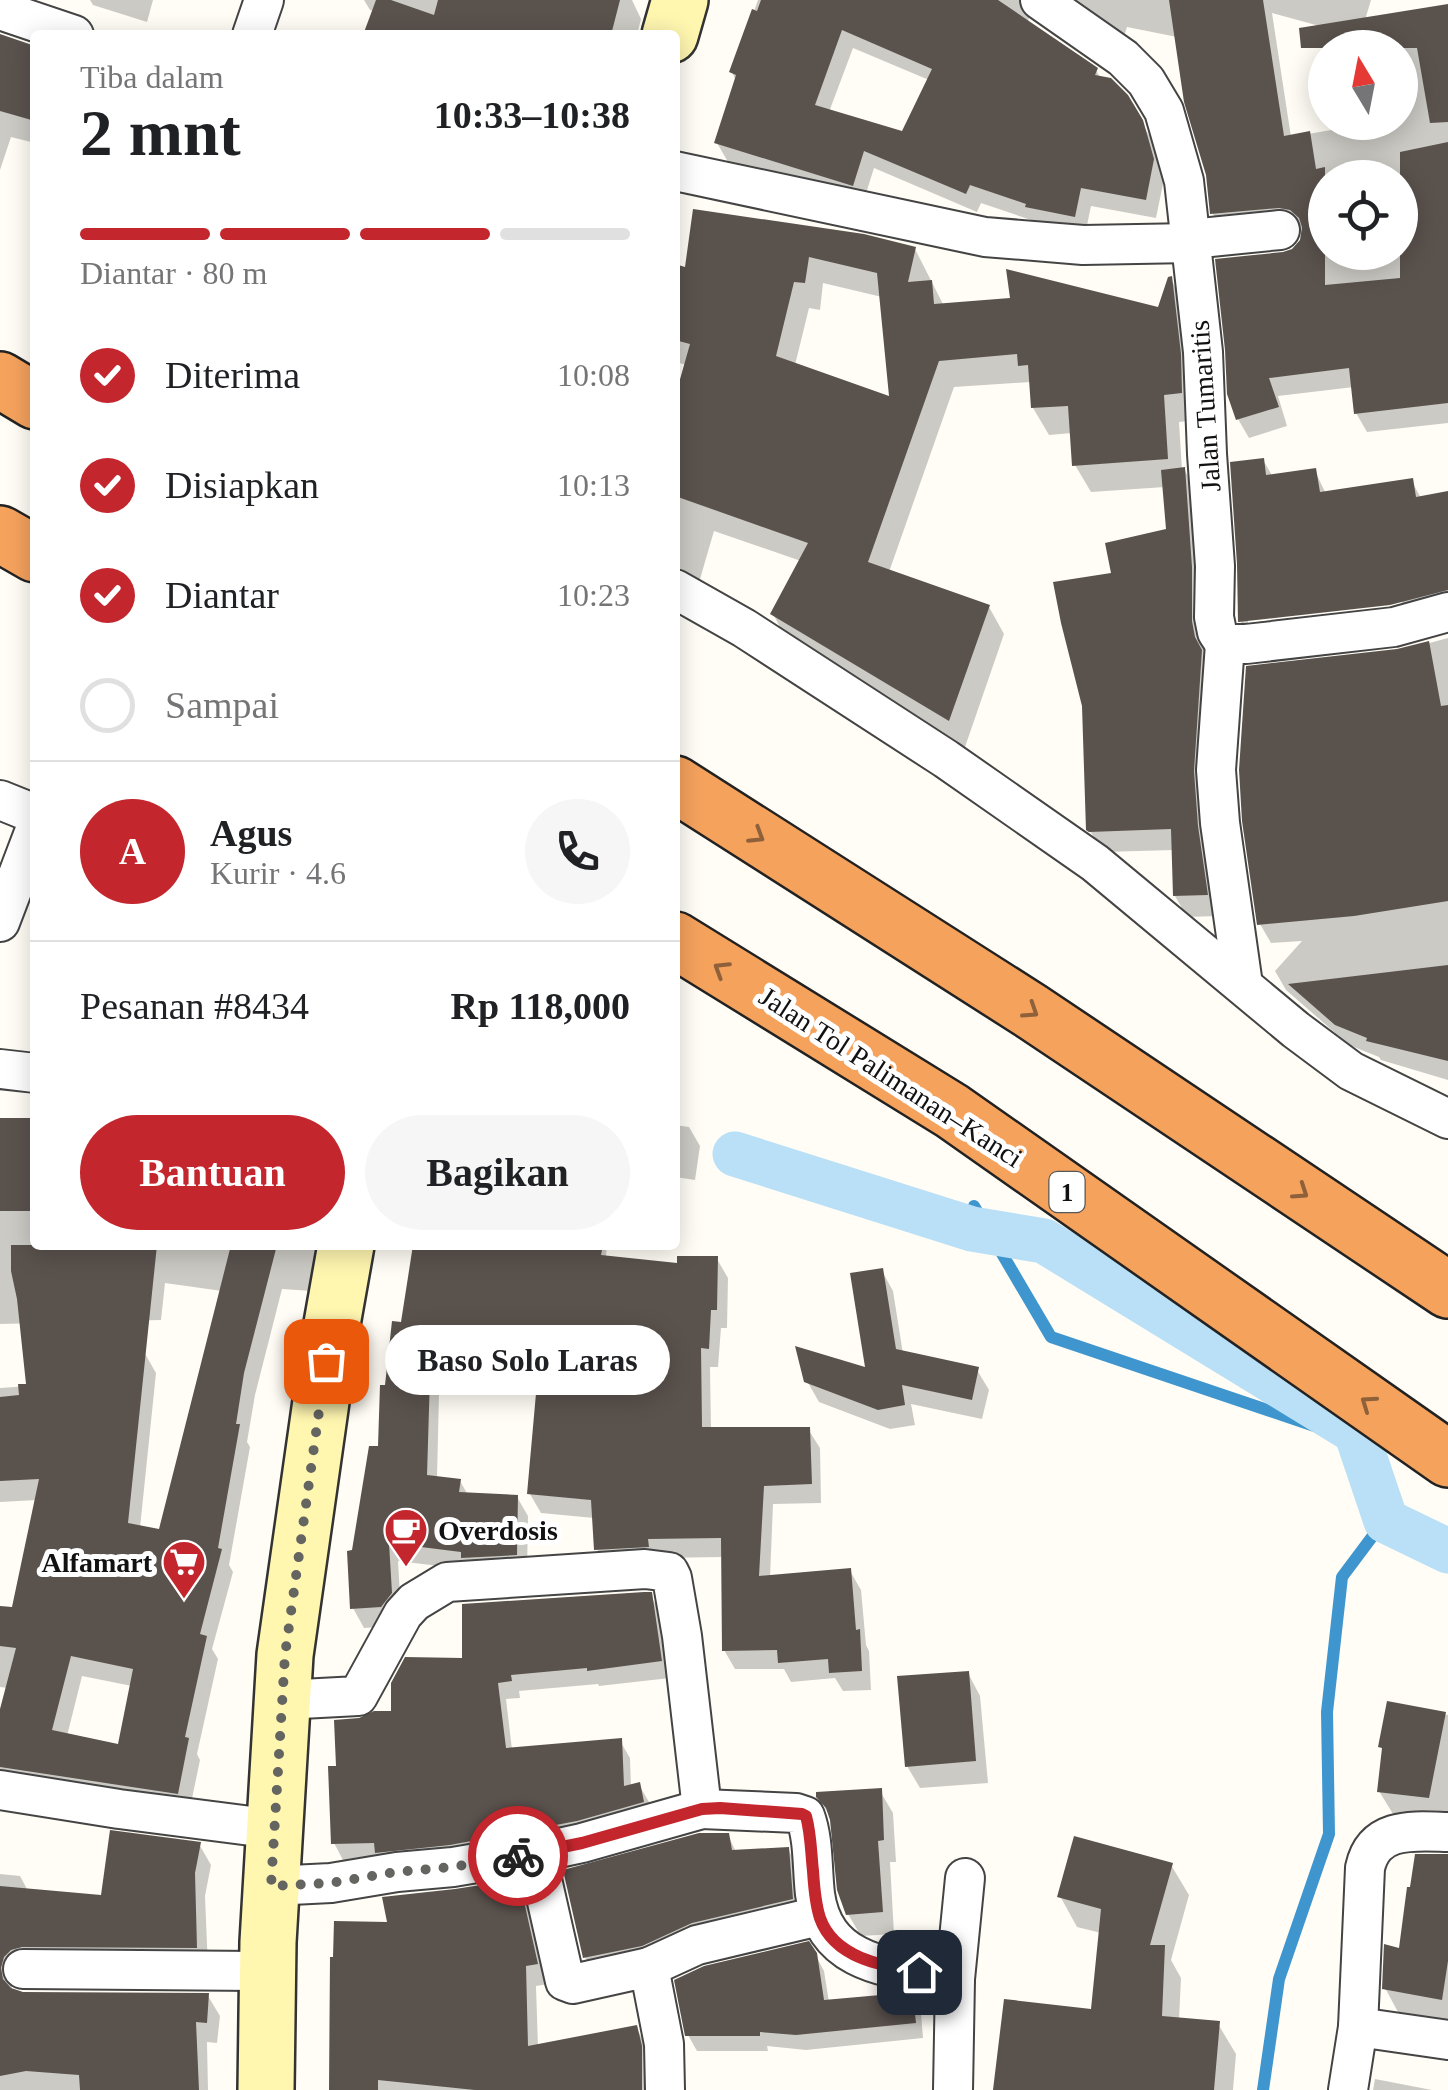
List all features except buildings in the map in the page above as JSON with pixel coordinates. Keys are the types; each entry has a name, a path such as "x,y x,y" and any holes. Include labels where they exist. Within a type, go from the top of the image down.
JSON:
{"highway":[{"path":"0,380 30,398"},
{"path":"0,534 30,551"},
{"path":"680,787 1031,1010 1448,1290"},
{"name":"Jalan Tol Palimanan–Kanci","path":"680,943 952,1111 1448,1459"}],"street":[{"path":"254,30 264,0"},
{"path":"671,30 680,0"},
{"name":"Jalan Tumaritis","path":"1040,0 1123,58 1146,82 1164,111 1184,180 1203,352 1215,566 1214,617 1224,644 1216,770 1243,986"},
{"path":"0,10 59,30"},
{"path":"680,172 984,237 1083,245 1191,241 1280,230"},
{"path":"680,592 744,628 946,759 1095,863 1351,1072 1448,1119"},
{"path":"1224,644 1394,627 1448,612"},
{"path":"0,800 30,812"},
{"path":"0,922 30,843"},
{"path":"0,1069 30,1072"},
{"path":"266,2090 266,1972 285,1655 345,1250"},
{"path":"282,1700 358,1696 403,1614 414,1602 447,1582 664,1570 672,1578 679,1621 702,1809"},
{"path":"0,1790 274,1829"},
{"path":"271,1886 331,1883 536,1853 702,1809 796,1812 806,1816 819,1916 834,1940 863,1959 884,1966 955,1979"},
{"path":"1348,2090 1358,2026 1365,1868 1370,1851 1380,1841 1404,1832 1448,1832"},
{"path":"536,1853 565,1982 572,1984 649,1967 696,1945 819,1916"},
{"path":"953,2090 955,1979 965,1878"},
{"path":"649,1967 664,2044 665,2090"},
{"path":"23,1969 266,1972"},
{"path":"1358,2026 1448,2040"}],"waterway":[{"path":"735,1154 972,1229 1044,1241 1356,1432 1386,1521 1448,1551"},
{"path":"974,1206 1051,1337 1347,1437 1381,1525 1342,1577 1327,1712 1329,1834 1279,1979 1263,2090"}],"way so far":[{"path":"326,1361 285,1655 271,1886 331,1883 518,1856"}],"place":[{"name":"Baso Solo Laras","path":"326,1361"},
{"name":"Overdosis","path":"406,1568"},
{"name":"Alfamart","path":"184,1600"}],"route":[{"path":"518,1856 582,1843 702,1809 796,1812 806,1816 817,1908 827,1932 863,1959 919,1972"}]}
